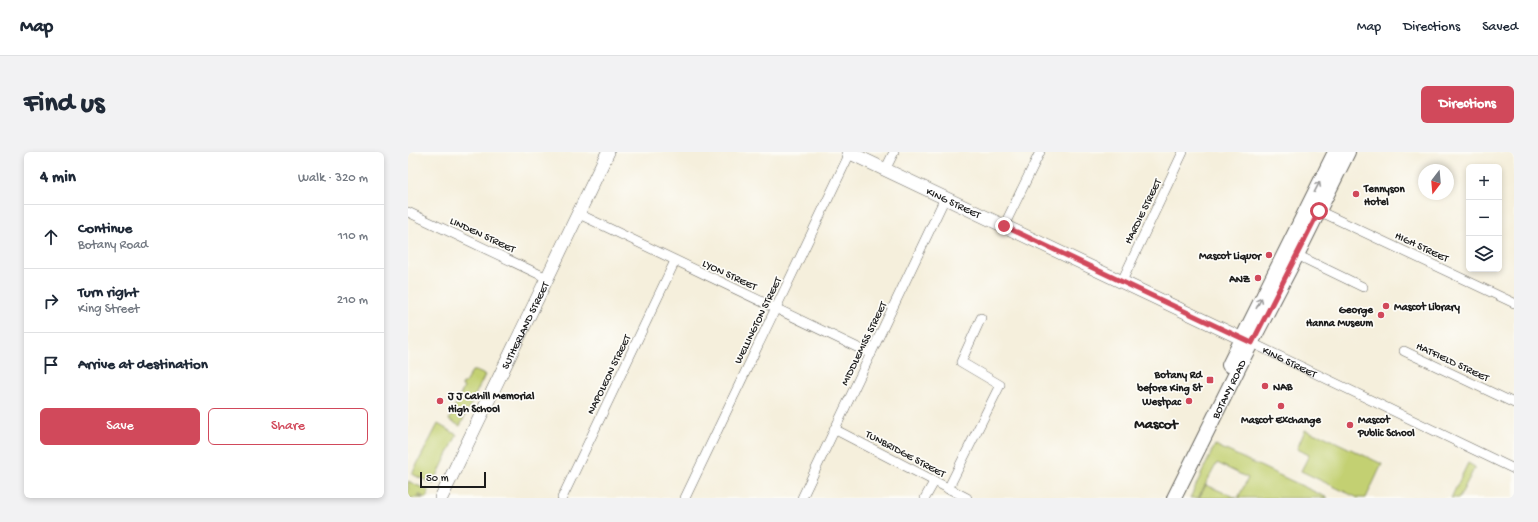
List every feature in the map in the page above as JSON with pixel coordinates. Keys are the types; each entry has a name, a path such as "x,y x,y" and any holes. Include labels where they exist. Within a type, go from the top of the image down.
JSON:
{"main road":[{"name":"SUTHERLAND STREET","path":"441,498 608,152"},
{"name":"BOTANY ROAD","path":"1174,498 1245,355 1247,341 1335,152"},
{"name":"BOTANY ROAD","path":"1165,498 1247,341 1297,255 1348,152"},
{"name":"KING STREET","path":"849,153 1247,341"}],"street":[{"path":"885,170 894,152"},
{"path":"1004,226 1040,152"},
{"name":"HARDIE STREET","path":"1122,281 1184,152"},
{"name":"WELLINGTON STREET","path":"685,498 849,153"},
{"name":"MIDDLEMISS STREET","path":"802,498 945,198"},
{"name":"HIGH STREET","path":"1319,211 1514,303"},
{"name":"LINDEN STREET","path":"408,212 547,278"},
{"name":"LYON STREET","path":"579,214 871,354"},
{"path":"1297,255 1363,287"},
{"name":"NAPOLEON STREET","path":"562,498 675,261"},
{"path":"948,488 1000,385 961,362 981,318"},
{"name":"KING STREET","path":"1247,341 1514,469"},
{"name":"HATFIELD STREET","path":"1404,351 1514,403"},
{"name":"TUNBRIDGE STREET","path":"834,429 967,498"},
{"path":"925,498 934,482"}],"green space":[{"path":"472,371 485,375 460,426 449,420 464,387 462,386 463,383 465,383"},
{"path":"438,424 457,435 433,484 412,474"},
{"path":"1305,430 1318,435 1319,434 1382,464 1366,498 1358,498 1301,471 1309,455 1297,449"},
{"path":"1215,445 1328,498 1238,498 1248,478 1217,463 1198,498 1190,498"},
{"path":"1468,463 1475,467 1459,498 1451,498"},
{"path":"408,481 429,491 426,498 418,494 417,495 423,498 408,498"},
{"path":"1206,485 1237,498 1199,498"}],"place":[{"name":"Tennyson Hotel","path":"1356,194"},
{"name":"Mascot Liquor","path":"1269,255"},
{"name":"ANZ","path":"1258,278"},
{"name":"Mascot Library","path":"1386,306"},
{"name":"George Hanna Museum","path":"1381,315"},
{"name":"Botany Rd before King St","path":"1210,380"},
{"name":"NAB","path":"1265,386"},
{"name":"J J Cahill Memorial High School","path":"440,401"},
{"name":"Westpac","path":"1189,401"},
{"name":"Mascot Exchange","path":"1281,406"},
{"name":"Mascot Public School","path":"1350,425"}],"district":[{"name":"Mascot","path":"1156,423"}],"route":[{"path":"1004,226 1252,343 1319,211"}]}
